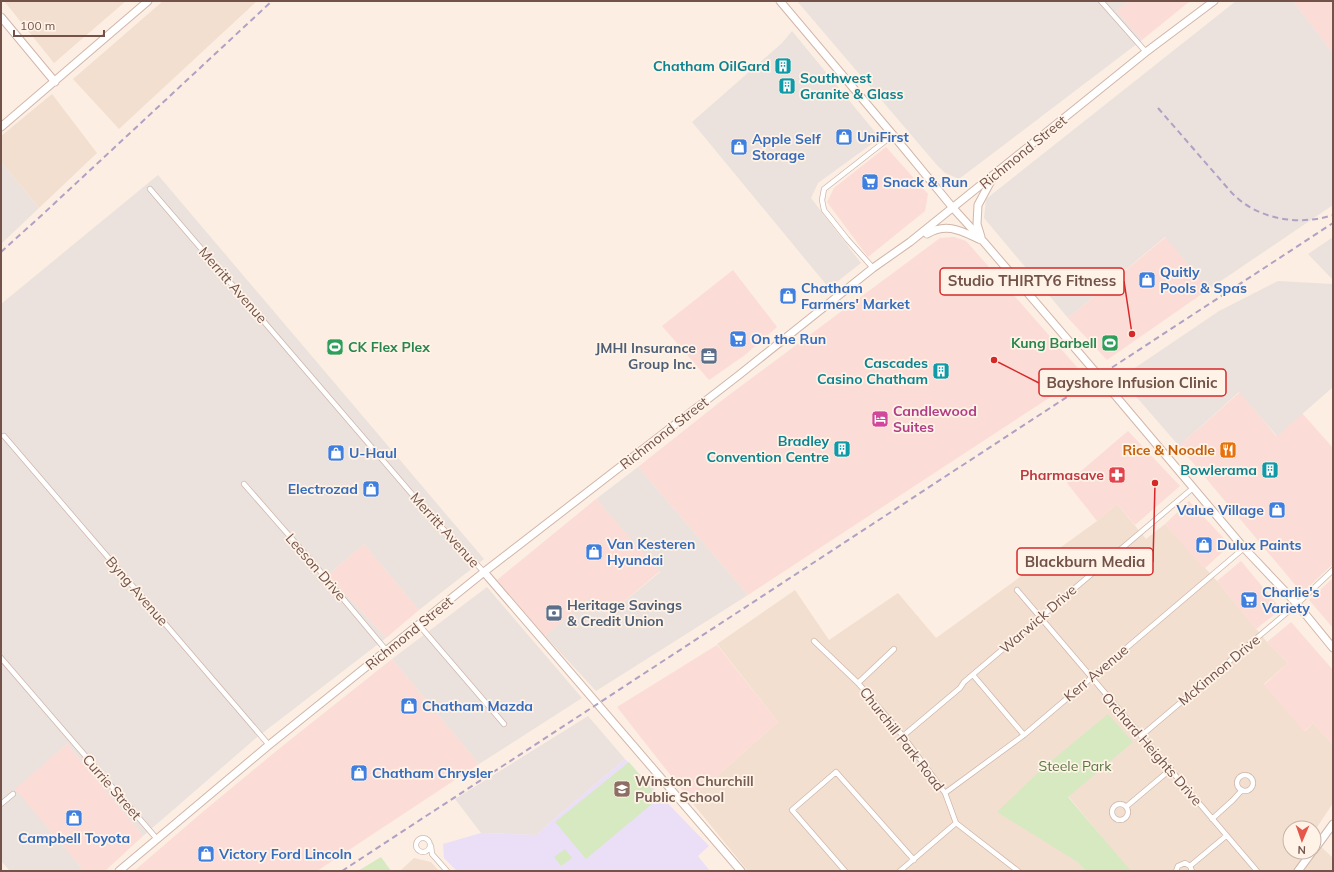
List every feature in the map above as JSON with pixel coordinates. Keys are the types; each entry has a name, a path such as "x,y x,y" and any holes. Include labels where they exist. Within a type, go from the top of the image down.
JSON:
{"main road":[{"path":"1,127 148,1"},
{"path":"780,1 954,208 983,240 1244,548 1297,604 1333,648"},
{"name":"Richmond Street","path":"119,871 269,745 484,572 739,375 873,268 954,208 997,171 1146,52 1214,1"},
{"path":"1,17 55,82"},
{"path":"983,240 977,224 978,205 997,171"},
{"path":"910,242 935,230 950,228 983,240"},
{"name":"Merritt Avenue","path":"484,572 738,868"},
{"path":"1322,839 1333,824"},
{"path":"1298,871 1306,860"},
{"path":"730,871 738,868"}],"street":[{"path":"1101,1 1146,52"},
{"path":"873,268 824,210 822,200 824,189 893,135"},
{"name":"Merritt Avenue","path":"150,189 429,514 484,572"},
{"name":"Byng Avenue","path":"4,436 269,745"},
{"name":"Leeson Drive","path":"244,484 386,650"},
{"name":"Warwick Drive","path":"903,736 960,688 964,682 1193,488"},
{"name":"Kerr Avenue","path":"945,793 1024,735 1244,548"},
{"name":"McKinnon Drive","path":"1141,736 1297,604 1333,570"},
{"name":"Orchard Heights Drive","path":"1017,590 1257,871"},
{"path":"419,624 504,724"},
{"name":"Churchill Park Road","path":"814,641 858,683 903,736 945,793 956,823"},
{"path":"858,683 894,649"},
{"name":"Currie Street","path":"1,658 157,839"},
{"path":"973,675 1024,735"},
{"path":"1127,806 1171,769"},
{"path":"844,871 792,810 836,772 914,860"},
{"path":"1212,819 1242,790"},
{"path":"1,804 12,794"},
{"path":"900,871 956,823 1018,871"},
{"path":"1190,866 1226,836"},
{"path":"434,856 419,851 416,846 419,840 426,838 429,840 432,853 447,871"},
{"path":"423,852 428,850 431,846"},
{"path":"1176,871 1180,864 1190,866 1192,871"}],"shaded area":[{"path":"4,1 126,1 54,63"},
{"path":"163,1 257,1 119,129 73,79"},
{"path":"797,1 1130,1 1116,11 1142,40 959,179 945,173 936,164"},
{"path":"1130,1 1190,1 1142,40 1116,11"},
{"path":"1236,1 1293,1 1332,52 1333,51 1333,205 1209,289 1165,237 1068,318 984,218 986,199"},
{"path":"1293,1 1333,1 1332,52"},
{"path":"792,31 880,138 818,183 811,198 861,263 829,288 692,122 782,43"},
{"path":"52,94 97,153 39,208 1,162 1,136"},
{"path":"886,147 928,194 925,211 868,257 827,202 834,188"},
{"path":"1,162 39,208 1,244"},
{"path":"158,175 484,559 419,610 364,544 328,575 386,638 256,738 143,836 67,744 15,789 84,871 10,871 1,861 1,304"},
{"path":"954,237 966,241 1084,375 748,595 638,467 725,398 940,238"},
{"path":"1166,237 1209,289 1107,360 1068,318"},
{"path":"1333,237 1333,280 1308,254"},
{"path":"733,270 777,327 745,355 709,380 662,326"},
{"path":"1278,281 1333,284 1333,387 1277,436 1239,392 1179,446 1120,378 1219,311"},
{"path":"1240,392 1276,436 1302,413 1333,448 1333,564 1302,593 1179,446"},
{"path":"1128,431 1180,486 1135,525 1117,504 1097,521 1067,483"},
{"path":"638,467 748,595 596,691 545,636 591,597 608,615 660,572 596,499"},
{"path":"596,499 660,571 608,615 591,598 545,636 497,580"},
{"path":"1189,501 1230,545 1204,569 1165,524"},
{"path":"1117,504 1146,539 1165,524 1217,581 1267,642 1288,663 1264,684 1305,731 1313,723 1333,745 1333,803 1322,820 1282,820 1282,860 1322,860 1322,848 1333,858 1333,871 1130,871 1044,767 1076,861 1086,871 746,871 747,870 690,800 778,722 717,644 795,590 829,640 898,593 936,638 1097,521"},
{"path":"364,544 419,610 386,638 328,575"},
{"path":"1241,561 1281,609 1256,629 1217,581"},
{"path":"1333,578 1333,628 1309,600"},
{"path":"487,587 582,698 479,764 392,659"},
{"path":"1291,622 1333,670 1333,745 1313,723 1304,731 1264,685 1288,663 1267,642"},
{"path":"717,645 778,722 690,800 617,707"},
{"path":"392,659 479,764 317,871 134,871 280,748"},
{"path":"588,716 625,759 537,835 481,833 455,799"},
{"path":"67,744 143,836 105,871 84,871 14,789"},
{"name":"Winston Churchill Public School","path":"625,759 709,846 698,856 710,871 457,871 444,858 443,844 481,833 537,835"},
{"path":"414,858 431,862 439,871 400,871"}],"green space":[{"name":"Steele Park","path":"1108,714 1133,742 1068,797 1131,871 1086,871 1076,861 997,812 1044,767"},
{"path":"629,762 659,798 586,859 555,822"},
{"path":"565,849 572,858 561,866 554,857"},
{"path":"381,857 391,871 358,871"}],"railway":[{"path":"1,252 272,1"},
{"path":"1158,108 1231,192 1253,209 1279,218 1293,220 1306,220 1333,215"},
{"path":"342,871 1333,223"}],"place":[{"name":"Chatham OilGard","path":"783,66"},
{"name":"Southwest Granite & Glass","path":"787,86"},
{"name":"UniFirst","path":"844,137"},
{"name":"Apple Self Storage","path":"739,147"},
{"name":"Snack & Run","path":"870,182"},
{"name":"Quitly Pools & Spas","path":"1147,280"},
{"name":"Chatham Farmers' Market","path":"788,296"},
{"name":"Studio THIRTY6 Fitness","path":"1132,334"},
{"name":"On the Run","path":"738,339"},
{"name":"Kung Barbell","path":"1110,343"},
{"name":"CK Flex Plex","path":"335,347"},
{"name":"JMHI Insurance Group Inc.","path":"709,356"},
{"name":"Bayshore Infusion Clinic","path":"994,360"},
{"name":"Cascades Casino Chatham","path":"941,371"},
{"name":"Candlewood Suites","path":"880,419"},
{"name":"Bradley Convention Centre","path":"842,449"},
{"name":"Rice & Noodle","path":"1228,450"},
{"name":"U-Haul","path":"336,453"},
{"name":"Bowlerama","path":"1270,470"},
{"name":"Pharmasave","path":"1117,475"},
{"name":"Blackburn Media","path":"1155,483"},
{"name":"Electrozad","path":"371,489"},
{"name":"Value Village","path":"1277,510"},
{"name":"Dulux Paints","path":"1204,545"},
{"name":"Van Kesteren Hyundai","path":"594,552"},
{"name":"Charlie's Variety","path":"1249,600"},
{"name":"Heritage Savings & Credit Union","path":"554,613"},
{"name":"Chatham Mazda","path":"409,706"},
{"name":"Chatham Chrysler","path":"359,773"},
{"name":"Winston Churchill Public School","path":"622,789"},
{"name":"Campbell Toyota","path":"74,818"},
{"name":"Victory Ford Lincoln","path":"206,854"}]}
